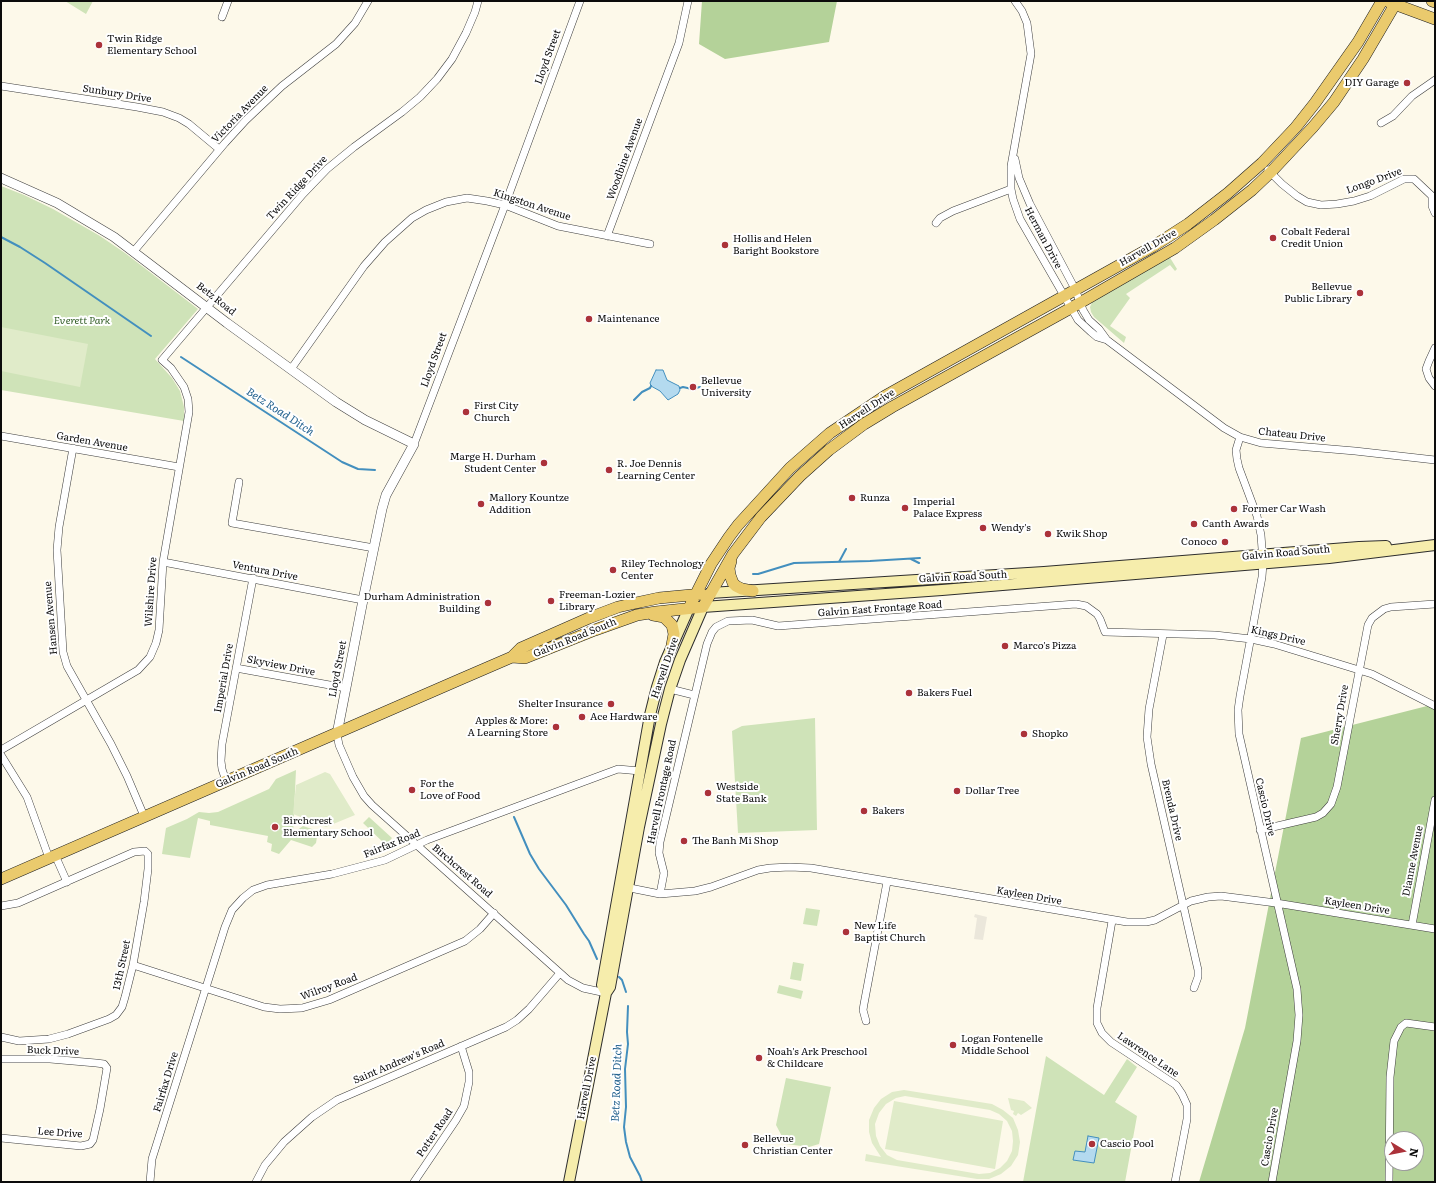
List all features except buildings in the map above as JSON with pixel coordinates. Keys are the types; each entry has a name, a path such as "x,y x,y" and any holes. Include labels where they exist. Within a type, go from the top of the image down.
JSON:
{"main road":[{"name":"Harvell Drive","path":"569,1182 606,993 610,987 640,771 657,687 672,645 695,594 720,549 738,525 790,468 830,433 885,396 1152,247 1188,224 1228,193 1262,162 1296,127 1326,89 1358,42 1382,1"},
{"name":"Harvell Drive","path":"623,887 670,689 680,660 710,593 733,554 761,517 800,476 829,450 864,424 892,406 1150,263 1195,235 1234,205 1271,172 1334,102 1363,58 1393,2"},
{"path":"1393,2 1435,19"},
{"name":"Galvin Road South","path":"1,879 144,816 338,734 512,657 521,648 618,607 651,600 695,594 1263,559 1363,555 1430,546"},
{"path":"733,554 729,568 731,580 736,586 753,591"},
{"name":"Galvin Road South","path":"512,657 525,658 616,622 646,614 689,608 935,591 1263,559"},
{"path":"646,614 659,616 668,620 673,629 672,645"}],"street":[{"path":"222,17 228,1"},
{"name":"Victoria Avenue","path":"134,251 219,149 246,120 287,81 336,44 354,23 368,1"},
{"name":"Twin Ridge Drive","path":"162,360 303,194 327,169 354,146 420,98 437,79 452,59 466,33 478,1"},
{"name":"Lloyd Street","path":"338,734 363,600 386,495 414,444 505,205 580,1"},
{"name":"Woodbine Avenue","path":"607,236 679,43 688,1"},
{"name":"Herman Drive","path":"1015,1 1022,11 1027,23 1030,54 1011,166 1011,189 1020,219 1070,308"},
{"path":"1381,123 1393,116 1412,96 1435,80"},
{"name":"Sunbury Drive","path":"1,86 163,112 179,118 189,124 219,149"},
{"name":"Herman Drive","path":"1014,149 1016,167 1030,204 1081,301"},
{"name":"Longo Drive","path":"1262,162 1282,184 1307,202 1337,204 1354,200 1370,196 1404,179 1414,179 1434,195"},
{"name":"Betz Road","path":"1,178 41,195 91,222 134,251 336,402 365,420 414,444"},
{"path":"936,223 940,218 953,211 1011,189"},
{"path":"1434,195 1432,206 1435,213"},
{"name":"Kingston Avenue","path":"291,369 364,266 385,242 412,218 426,210 446,202 467,198 486,201 505,205 558,226 650,244"},
{"name":"Chateau Drive","path":"1081,301 1089,320 1099,329 1107,340 1224,428 1240,437 1261,443 1435,460"},
{"name":"Chateau Drive","path":"1070,308 1078,320 1090,332 1097,337 1107,340"},
{"path":"1435,348 1426,369 1429,378 1435,386"},
{"name":"Wilshire Drive","path":"1,750 138,670 150,657 156,643 159,630 163,562 189,412 188,399 184,387 162,360"},
{"name":"Garden Avenue","path":"1,436 179,467"},
{"name":"Cascio Drive","path":"1240,437 1236,450 1237,459 1257,516 1263,559 1262,577 1240,696 1238,723 1241,748 1297,989 1299,1015 1272,1182"},
{"name":"Hansen Avenue","path":"73,448 59,527 57,550 63,652 67,666 87,700 127,776 144,816"},
{"path":"239,482 232,523 374,548"},
{"name":"Ventura Drive","path":"163,562 363,600"},
{"name":"Imperial Drive","path":"226,781 222,769 221,754 253,578"},
{"name":"Galvin East Frontage Road","path":"694,695 707,644 712,632 722,624 732,621 752,620 778,626 1076,604 1086,606 1097,614 1105,632"},
{"name":"Sherry Drive","path":"1260,830 1316,817 1323,813 1331,804 1337,787 1358,670 1368,625 1375,616 1384,609 1391,607 1435,604"},
{"name":"Kings Drive","path":"1105,632 1215,636 1251,639 1274,644 1372,674 1435,706"},
{"name":"Brenda Drive","path":"1163,635 1149,709 1147,737 1151,764 1198,970 1198,977 1194,988"},
{"name":"Skyview Drive","path":"236,668 346,688"},
{"path":"670,689 694,695"},
{"name":"Harvell Frontage Road","path":"660,894 664,873 659,853 660,842 694,695"},
{"name":"Birchcrest Road","path":"338,734 339,745 344,758 356,784 364,796 416,845 568,980 583,988 606,993"},
{"path":"1,755 27,797 52,856 67,882 18,903 1,906"},
{"name":"Fairfax Road","path":"206,988 228,918 238,903 259,887 350,871 385,860 416,845 618,769 640,771"},
{"name":"Dianne Avenue","path":"1412,925 1435,800"},
{"name":"13th Street","path":"1,1037 18,1041 49,1039 68,1034 103,1021 116,1015 122,1007 133,965 144,902 148,869 148,854 145,851 134,852 67,882"},
{"name":"Kayleen Drive","path":"623,887 660,894 695,892 758,870 780,867 811,868 1112,921 1146,922 1162,917 1198,899 1214,896 1276,903 1435,929"},
{"path":"866,1021 863,1010 887,882"},
{"name":"Wilroy Road","path":"133,965 254,1004 272,1008 294,1009 329,1000 465,941 480,929 494,913"},
{"name":"Lawrence Lane","path":"1112,921 1097,1008 1097,1023 1102,1033 1111,1042 1176,1085 1182,1094 1187,1105 1187,1118 1175,1182"},
{"name":"Saint Andrew's Road","path":"256,1182 265,1165 284,1142 312,1117 337,1100 506,1027 517,1020 529,1009 560,973"},
{"name":"Fairfax Drive","path":"150,1182 152,1159 206,988"},
{"path":"1390,1182 1390,1063 1394,1040 1401,1027 1406,1023 1435,1027"},
{"name":"Potter Road","path":"414,1182 464,1106 468,1088 469,1072 461,1046"},
{"name":"Buck Drive","path":"1,1059 50,1059 104,1064 107,1068 98,1118"},
{"name":"Lee Drive","path":"1,1138 81,1146 90,1144 93,1140 98,1118"}],"green space":[{"path":"65,1 93,1 86,14"},
{"path":"702,1 837,1 829,42 725,59 699,44"},
{"name":"Everett Park","path":"1,186 53,209 100,236 125,253 198,309 155,359 172,378 180,391 184,407 184,421 1,390"},
{"path":"1169,256 1177,269 1175,271 1170,265 1126,294 1130,298 1110,326 1126,337 1124,343 1094,317 1090,307 1093,300"},
{"path":"1,327 88,344 80,387 1,371"},
{"path":"1435,704 1435,1182 1199,1182 1245,1028 1301,738"},
{"path":"815,718 817,830 738,833 732,731 742,726"},
{"path":"296,770 293,833 303,826 318,831 316,843 312,847 291,840 279,854 271,851 272,844 267,842 268,836 210,825 210,821 198,818 190,858 162,854 166,828 199,812 218,812 269,789 276,779"},
{"path":"325,772 330,774 355,815 326,827 293,814 296,785"},
{"path":"369,817 392,838 386,845 363,823"},
{"path":"806,908 820,910 817,926 803,924"},
{"path":"793,962 804,964 801,981 790,979"},
{"path":"779,985 803,991 801,999 777,993"},
{"path":"1046,1056 1104,1095 1127,1059 1137,1067 1115,1102 1137,1116 1125,1182 1023,1182"},
{"path":"786,1078 831,1087 819,1144 809,1147 786,1144 776,1125"},
{"path":"904,1090 992,1104 1013,1118 1018,1130 1020,1142 1018,1155 1011,1166 1001,1174 989,1179 977,1179 865,1161 866,1154 881,1157 872,1143 869,1132 869,1120 874,1108 881,1099 892,1092","holes":["905,1096 990,1110 999,1114 1007,1121 1012,1131 1013,1141 1012,1151 1007,1161 1000,1168 990,1173 979,1174 897,1160 887,1155 880,1146 876,1136 875,1124 879,1113 886,1104 896,1098"]},
{"path":"1008,1098 1024,1101 1032,1108 1021,1115 1018,1113 1016,1116 1013,1114 1014,1111 1011,1110"},
{"path":"894,1101 1003,1121 995,1169 885,1149"}],"shaded area":[{"path":"975,914 987,917 983,940 974,939 977,918 974,917"}],"water":[{"path":"656,370 663,370 667,380 679,386 680,390 678,394 668,400 660,391 651,386 650,383"},
{"name":"Cascio Pool","path":"1088,1136 1099,1138 1094,1163 1073,1160 1075,1151 1085,1152"}],"waterway":[{"name":"Betz Road Ditch","path":"1,237 45,263 151,336"},
{"name":"Betz Road Ditch","path":"181,357 342,462 358,469 375,470"},
{"path":"634,400 651,386"},
{"path":"680,388 683,387 692,389 700,387"},
{"path":"839,562 846,549"},
{"path":"753,574 758,574 794,563 920,558"},
{"path":"911,559 919,563"},
{"name":"Betz Road Ditch","path":"514,817 530,854 589,941 597,959"},
{"name":"Betz Road Ditch","path":"619,977 622,980 626,992"},
{"name":"Betz Road Ditch","path":"628,1006 628,1044 625,1069 626,1107 624,1127 630,1157 642,1182"}],"place":[{"name":"Twin Ridge Elementary School","path":"99,45"},
{"name":"DIY Garage","path":"1407,83"},
{"name":"Cobalt Federal Credit Union","path":"1273,238"},
{"name":"Hollis and Helen Baright Bookstore","path":"725,245"},
{"name":"Bellevue Public Library","path":"1360,293"},
{"name":"Maintenance","path":"589,319"},
{"name":"Bellevue University","path":"693,387"},
{"name":"First City Church","path":"466,412"},
{"name":"Marge H. Durham Student Center","path":"544,463"},
{"name":"R. Joe Dennis Learning Center","path":"609,470"},
{"name":"Runza","path":"852,498"},
{"name":"Mallory Kountze Addition","path":"481,504"},
{"name":"Imperial Palace Express","path":"905,508"},
{"name":"Former Car Wash","path":"1234,509"},
{"name":"Canth Awards","path":"1194,524"},
{"name":"Wendy's","path":"983,528"},
{"name":"Kwik Shop","path":"1048,534"},
{"name":"Conoco","path":"1225,542"},
{"name":"Riley Technology Center","path":"613,570"},
{"name":"Freeman-Lozier Library","path":"551,601"},
{"name":"Durham Administration Building","path":"488,603"},
{"name":"Marco's Pizza","path":"1005,646"},
{"name":"Bakers Fuel","path":"909,693"},
{"name":"Shelter Insurance","path":"611,704"},
{"name":"Ace Hardware","path":"582,717"},
{"name":"Apples & More: A Learning Store","path":"556,727"},
{"name":"Shopko","path":"1024,734"},
{"name":"For the Love of Food","path":"412,790"},
{"name":"Dollar Tree","path":"957,791"},
{"name":"Westside State Bank","path":"708,793"},
{"name":"Bakers","path":"864,811"},
{"name":"Birchcrest Elementary School","path":"275,827"},
{"name":"The Banh Mi Shop","path":"684,841"},
{"name":"New Life Baptist Church","path":"846,932"},
{"name":"Logan Fontenelle Middle School","path":"953,1045"},
{"name":"Noah's Ark Preschool & Childcare","path":"759,1058"},
{"name":"Cascio Pool","path":"1092,1144"},
{"name":"Bellevue Christian Center","path":"745,1145"}]}
